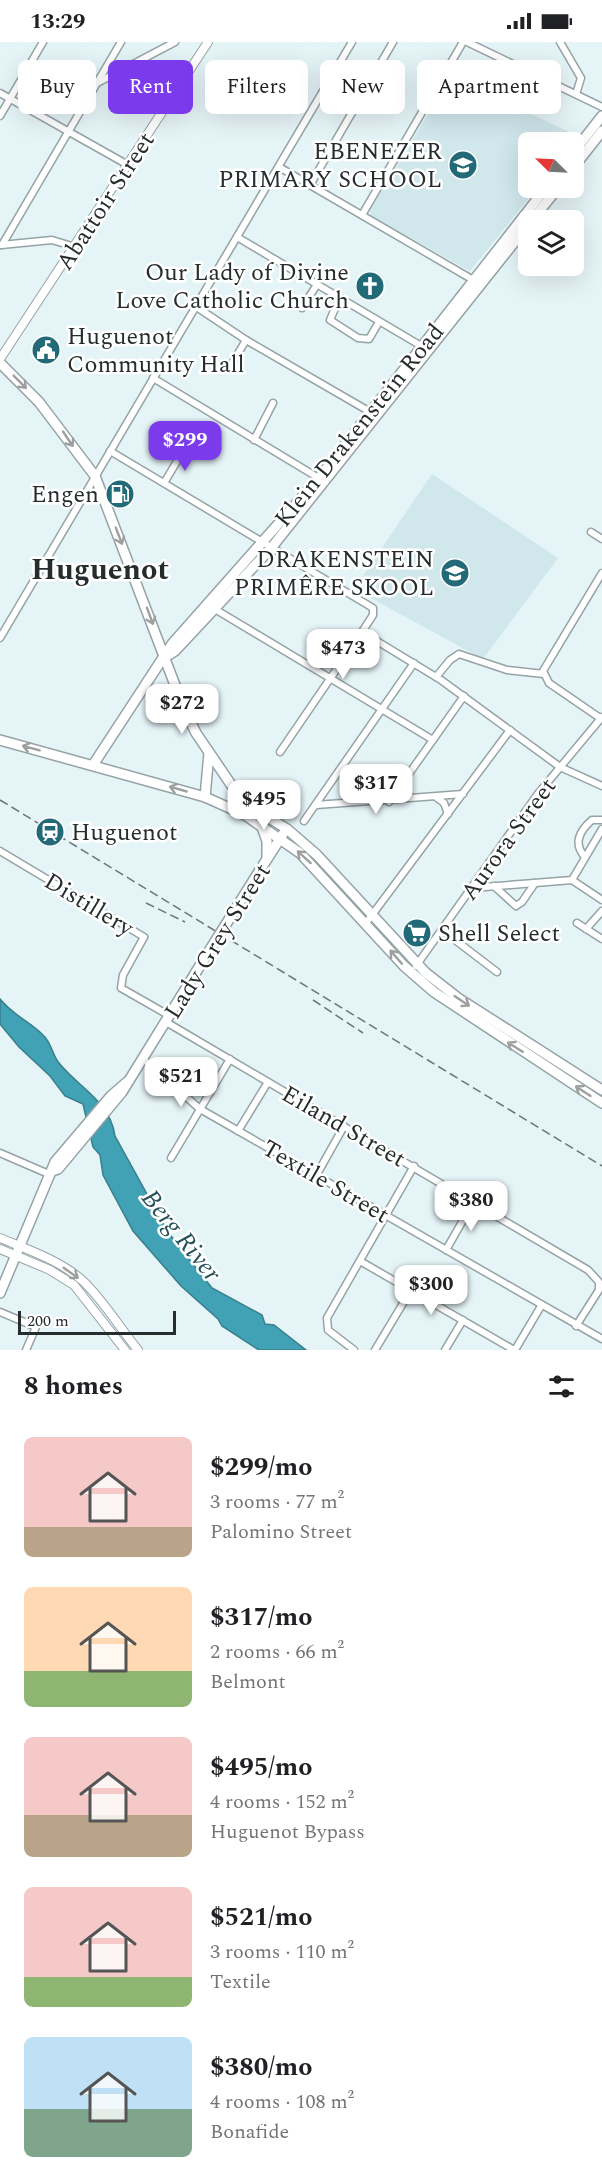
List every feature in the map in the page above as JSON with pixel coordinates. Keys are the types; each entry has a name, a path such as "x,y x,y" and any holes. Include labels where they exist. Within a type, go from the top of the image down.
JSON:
{"main road":[{"path":"584,139 602,116"},
{"path":"584,154 602,131"},
{"name":"Klein Drakenstein Road","path":"93,765 165,657 175,651 322,480 477,282 539,198"},
{"path":"540,210 550,198"},
{"name":"Klein Drakenstein Road","path":"477,282 518,236"},
{"path":"0,361 39,402 95,476 183,706 226,780 242,797 317,855 411,972 452,1005 602,1102"},
{"path":"0,740 205,797 232,807 280,838 317,869 417,964 458,998 602,1090"},
{"path":"205,797 209,753"},
{"path":"261,825 267,841 266,860"},
{"name":"Lady Grey Street","path":"0,1293 51,1173 111,1096 127,1082 143,1059 266,860 287,830"}],"street":[{"path":"0,116 43,42"},
{"path":"1,245 70,132 120,42"},
{"path":"98,82 175,42"},
{"name":"Abattoir Street","path":"0,361 208,42"},
{"path":"341,60 352,42"},
{"path":"383,60 393,42"},
{"path":"362,215 465,42 602,107"},
{"path":"480,48 485,42"},
{"path":"560,42 581,78 576,94"},
{"path":"0,93 128,165"},
{"path":"0,638 320,97"},
{"path":"310,185 351,114"},
{"path":"279,167 477,282"},
{"path":"237,237 316,286 425,348"},
{"path":"1,245 52,240 75,247"},
{"path":"302,308 316,286"},
{"path":"339,299 330,320 340,328 367,340 379,322"},
{"path":"195,306 246,340 374,415"},
{"path":"230,366 246,340"},
{"path":"153,378 322,480"},
{"path":"254,440 273,403"},
{"path":"164,483 185,448"},
{"path":"110,451 372,606 373,615 279,752"},
{"path":"591,532 602,539"},
{"path":"601,718 549,683 543,674 545,665 602,573"},
{"path":"211,607 433,740"},
{"path":"362,632 464,696 560,767 602,786"},
{"path":"436,677 450,660 459,654 507,670 543,674"},
{"path":"304,821 414,663"},
{"path":"389,802 464,696"},
{"name":"Aurora Street","path":"411,972 537,795 601,718"},
{"path":"369,920 510,730"},
{"path":"316,805 389,802 463,794"},
{"path":"435,797 444,803 448,814"},
{"path":"585,857 578,849 577,843 588,823 592,820 602,820"},
{"path":"572,880 602,829"},
{"name":"Distillery","path":"0,850 144,937 123,975 121,988 168,1019"},
{"path":"472,888 572,880 602,900"},
{"path":"494,886 516,906 522,902 535,883"},
{"path":"586,929 602,911"},
{"path":"577,923 602,939"},
{"path":"442,930 497,972"},
{"name":"Eiland Street","path":"168,1019 268,1082 474,1201 596,1276 599,1290 576,1326"},
{"name":"Textile Street","path":"143,1059 200,1109 602,1339"},
{"path":"171,1158 230,1059"},
{"path":"238,1131 268,1082"},
{"path":"316,1176 344,1126"},
{"path":"0,1153 51,1173"},
{"path":"354,1350 328,1330 327,1318 414,1166"},
{"path":"446,1250 474,1201"},
{"path":"0,1238 17,1251 74,1285 125,1350"},
{"path":"0,1249 17,1251 61,1266 84,1282 138,1350"},
{"path":"360,1261 515,1350 541,1306"},
{"path":"375,1350 411,1290"},
{"path":"0,1312 36,1327 26,1350"},
{"path":"445,1350 463,1320"}],"shaded area":[{"name":"EBENEZER PRIMARY SCHOOL","path":"428,114 531,114 568,132 518,132 518,198 529,198 470,271 371,216 370,210"},
{"name":"DRAKENSTEIN PRIMÊRE SKOOL","path":"432,474 558,558 483,659 354,589"}],"water":[{"path":"0,999 43,1035 59,1063 107,1113 115,1136 168,1232 212,1288 262,1315 265,1324 274,1325 306,1350 259,1350 222,1326 218,1319 181,1286 133,1231 103,1175 100,1155 93,1147 83,1104 65,1096 50,1076 19,1047 0,1024"}],"railway":[{"path":"0,800 602,1166"},
{"path":"146,903 185,922"},
{"path":"313,1000 363,1033"}],"place":[{"name":"EBENEZER PRIMARY SCHOOL","path":"463,165"},
{"name":"Our Lady of Divine Love Catholic Church","path":"370,286"},
{"name":"Huguenot Community Hall","path":"46,350"},
{"name":"Engen","path":"120,494"},
{"name":"DRAKENSTEIN PRIMÊRE SKOOL","path":"455,573"},
{"name":"Huguenot","path":"50,832"},
{"name":"Shell Select","path":"417,933"}],"district":[{"name":"Huguenot","path":"100,569"}],"water label":[{"name":"Berg River","path":"182,1235"}]}
